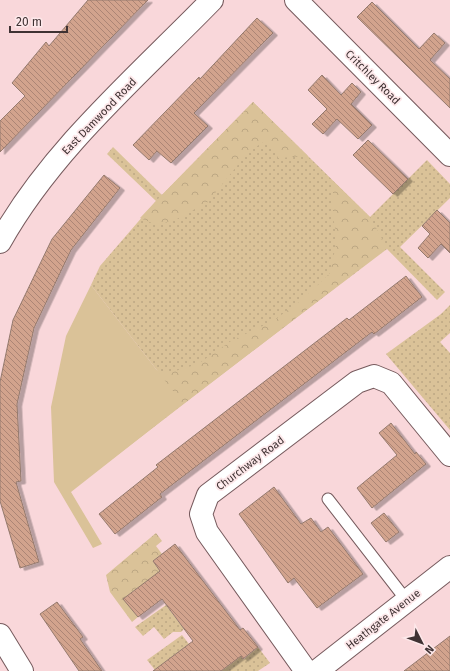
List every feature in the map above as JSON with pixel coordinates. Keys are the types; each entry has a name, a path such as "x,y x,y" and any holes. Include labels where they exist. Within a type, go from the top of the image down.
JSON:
{"street":[{"name":"East Damwood Road","path":"0,242 17,212 64,151 212,0"},
{"name":"Critchley Road","path":"296,0 450,154"},
{"name":"Churchway Road","path":"306,671 207,532 201,514 208,494 357,382 374,376 391,383 450,455"},
{"name":"Heathgate Avenue","path":"317,671 450,567"},
{"path":"0,636 22,671"}],"lane":[{"path":"328,499 407,601"}],"green space":[{"path":"253,102 370,217 427,160 450,184 450,198 400,247 445,292 437,300 387,249 183,404 91,285 100,266 156,201 107,154 113,147 162,195"},
{"path":"253,102 308,156 278,158 267,140 249,151 208,202 175,220 157,225 140,218 156,201"},
{"path":"333,181 370,217 387,248 94,473 51,407 130,368 172,372 198,364 231,341 273,321 303,299 330,273 337,240 333,216"},
{"path":"91,285 183,404 71,492 102,544 93,548 54,482 51,407 66,336"},
{"path":"450,305 450,333 440,342 450,353 450,430 386,354 441,314"},
{"path":"156,533 162,541 156,546 162,554 153,561 162,574 139,587 124,599 138,617 132,622 110,592 106,575"},
{"path":"166,605 184,629 181,632 173,632 164,639 154,627 143,636 135,627"},
{"path":"182,635 189,644 155,670 147,660"},
{"path":"258,647 270,663 258,671 221,671 233,662 239,652 244,659"}],"building":[{"path":"88,0 148,0 0,152 0,121 25,96 12,83 46,42 49,46"},
{"path":"372,2 419,49 434,33 445,43 430,60 450,79 450,108 357,17"},
{"path":"257,18 273,33 194,113 208,126 171,163 157,151 149,160 133,145 199,77 200,79"},
{"path":"322,75 341,95 352,83 361,92 351,104 372,125 358,139 337,119 323,134 312,124 327,109 308,90"},
{"path":"368,140 408,179 393,194 353,155"},
{"path":"104,175 120,188 71,250 34,328 17,404 21,481 16,482 39,562 20,568 0,501 0,382 13,320 52,239"},
{"path":"437,210 450,223 450,253 441,244 428,258 418,248 430,234 422,226"},
{"path":"406,276 422,297 374,334 372,332 160,494 162,497 115,534 99,514 158,467 156,465 347,318 349,320"},
{"path":"391,423 415,454 416,452 426,464 372,508 357,488 397,455 379,433"},
{"path":"274,487 301,524 311,518 321,532 328,527 363,574 317,608 294,578 288,583 239,514"},
{"path":"384,513 399,532 386,542 371,523"},
{"path":"175,544 240,630 243,628 258,647 243,659 241,656 221,671 153,671 193,641 162,599 138,617 123,599 160,571 153,561"},
{"path":"57,602 83,637 80,639 102,671 79,671 40,614"},
{"path":"450,636 450,671 404,671 425,655"}]}
